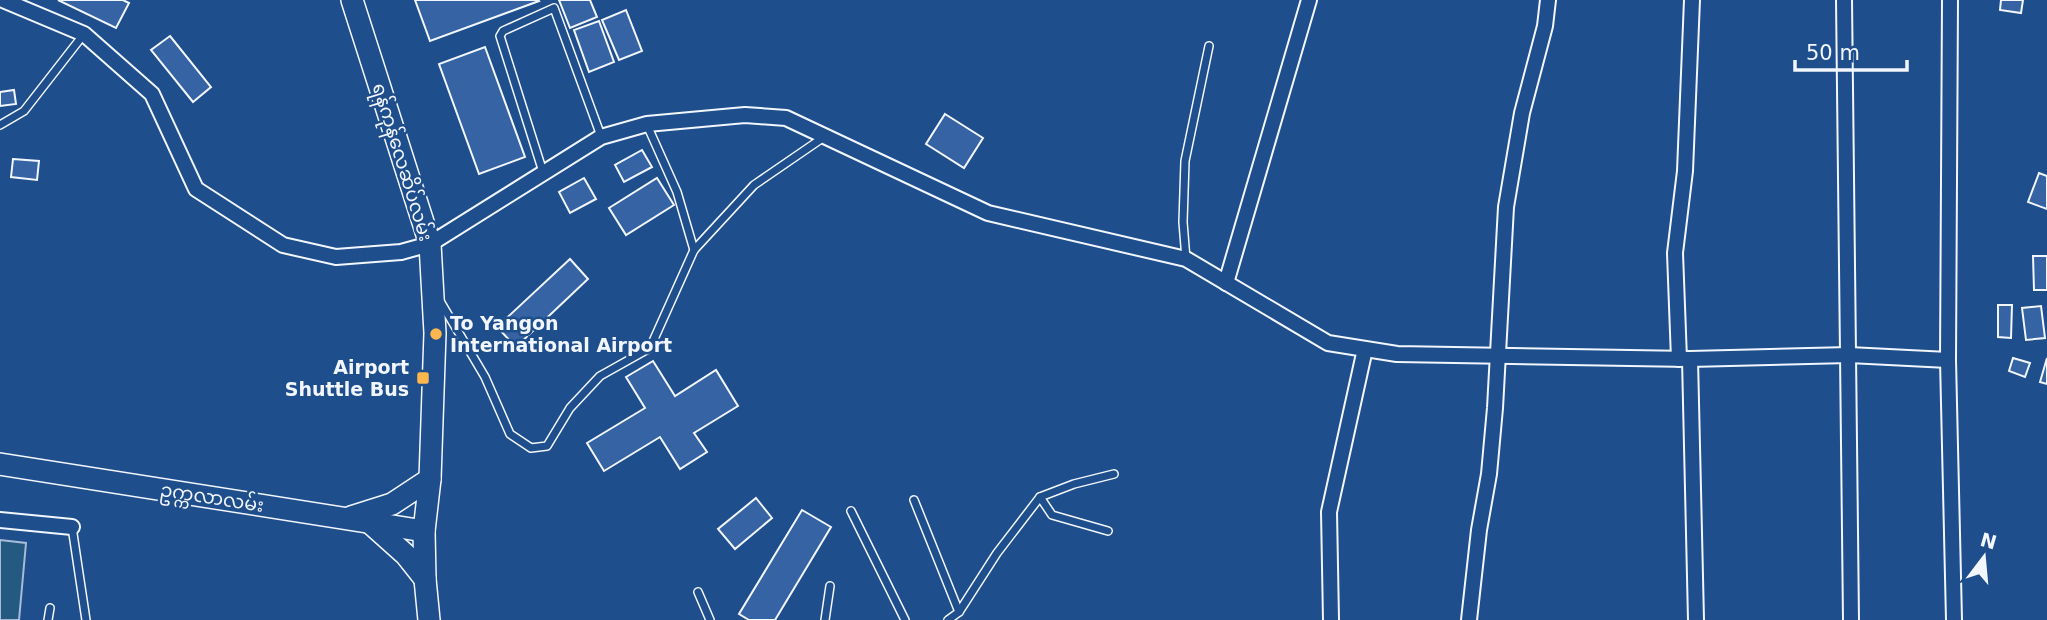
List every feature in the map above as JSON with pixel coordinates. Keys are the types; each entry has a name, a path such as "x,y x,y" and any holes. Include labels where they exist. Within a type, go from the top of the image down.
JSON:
{"main road":[{"name":"ရန်ကုန်လေဆိပ်လမ်း","path":"352,0 430,244 434,290 430,479 424,531 429,620"},
{"name":"ဥက္ကလာလမ်း","path":"0,464 424,531"},
{"path":"347,518 392,504 430,479"},
{"path":"368,521 406,555 425,579"}],"street":[{"path":"3,0 84,34 152,94 196,189 283,245 336,257 401,252 430,244 601,137 647,124 745,115 786,118 988,213 1186,259 1328,343 1397,354 1497,357 1684,359 1849,355 1948,360"},
{"path":"1226,283 1309,0"},
{"path":"1469,620 1479,530 1489,474 1507,195 1522,113 1545,26 1548,0"},
{"path":"1692,0 1685,171 1675,253 1684,359 1696,620"},
{"path":"1844,0 1851,620"},
{"path":"1950,0 1948,360 1954,620"},
{"path":"1331,620 1329,512 1365,349"},
{"path":"0,520 72,527"}],"lane":[{"path":"543,172 499,36 503,31 553,4 601,137"},
{"path":"0,125 24,111 84,34"},
{"path":"1186,259 1183,222 1185,161 1209,46"},
{"path":"647,124 677,192 694,250"},
{"path":"434,290 485,377 510,434 531,448 547,446 570,408 600,376 650,348 694,250 754,186 825,137"},
{"path":"948,620 959,612 997,552 1040,497 1074,484 1114,474"},
{"path":"1040,497 1052,515 1108,531"},
{"path":"914,500 959,612"},
{"path":"851,511 905,620"},
{"path":"72,527 86,620"},
{"path":"825,620 830,586"},
{"path":"698,592 710,620"},
{"path":"48,620 50,608"}],"shaded area":[{"path":"0,540 26,543 19,620 0,620"}],"building":[{"path":"58,0 123,0 129,3 116,28"},
{"path":"415,0 538,0 539,1 430,41"},
{"path":"559,0 590,0 597,17 570,28"},
{"path":"2001,0 2023,0 2021,13 2000,10"},
{"path":"626,10 642,51 619,60 602,20"},
{"path":"599,21 614,62 589,72 574,30"},
{"path":"170,36 211,87 193,102 151,50"},
{"path":"485,47 525,157 479,174 439,64"},
{"path":"14,90 16,104 0,106 0,92"},
{"path":"945,114 983,138 964,168 926,144"},
{"path":"642,150 652,167 624,182 615,165"},
{"path":"13,159 39,161 37,180 11,177"},
{"path":"2039,173 2047,176 2047,209 2028,202"},
{"path":"584,178 596,199 570,213 559,192"},
{"path":"657,178 674,205 626,235 609,208"},
{"path":"2033,256 2047,256 2047,290 2034,290"},
{"path":"570,259 588,279 516,347 497,327"},
{"path":"1998,305 2012,305 2011,338 1998,337"},
{"path":"2041,306 2045,338 2026,340 2022,308"},
{"path":"2013,358 2030,363 2025,377 2009,371"},
{"path":"2047,358 2047,384 2040,382"},
{"path":"653,361 675,396 716,370 738,406 694,433 707,452 680,469 660,437 604,471 587,443 645,408 626,377"},
{"path":"756,498 772,518 735,549 718,529"},
{"path":"802,510 831,527 775,620 749,620 739,614"}],"place":[{"name":"To Yangon International Airport","path":"436,334"},
{"name":"Airport Shuttle Bus","path":"423,378"}]}
